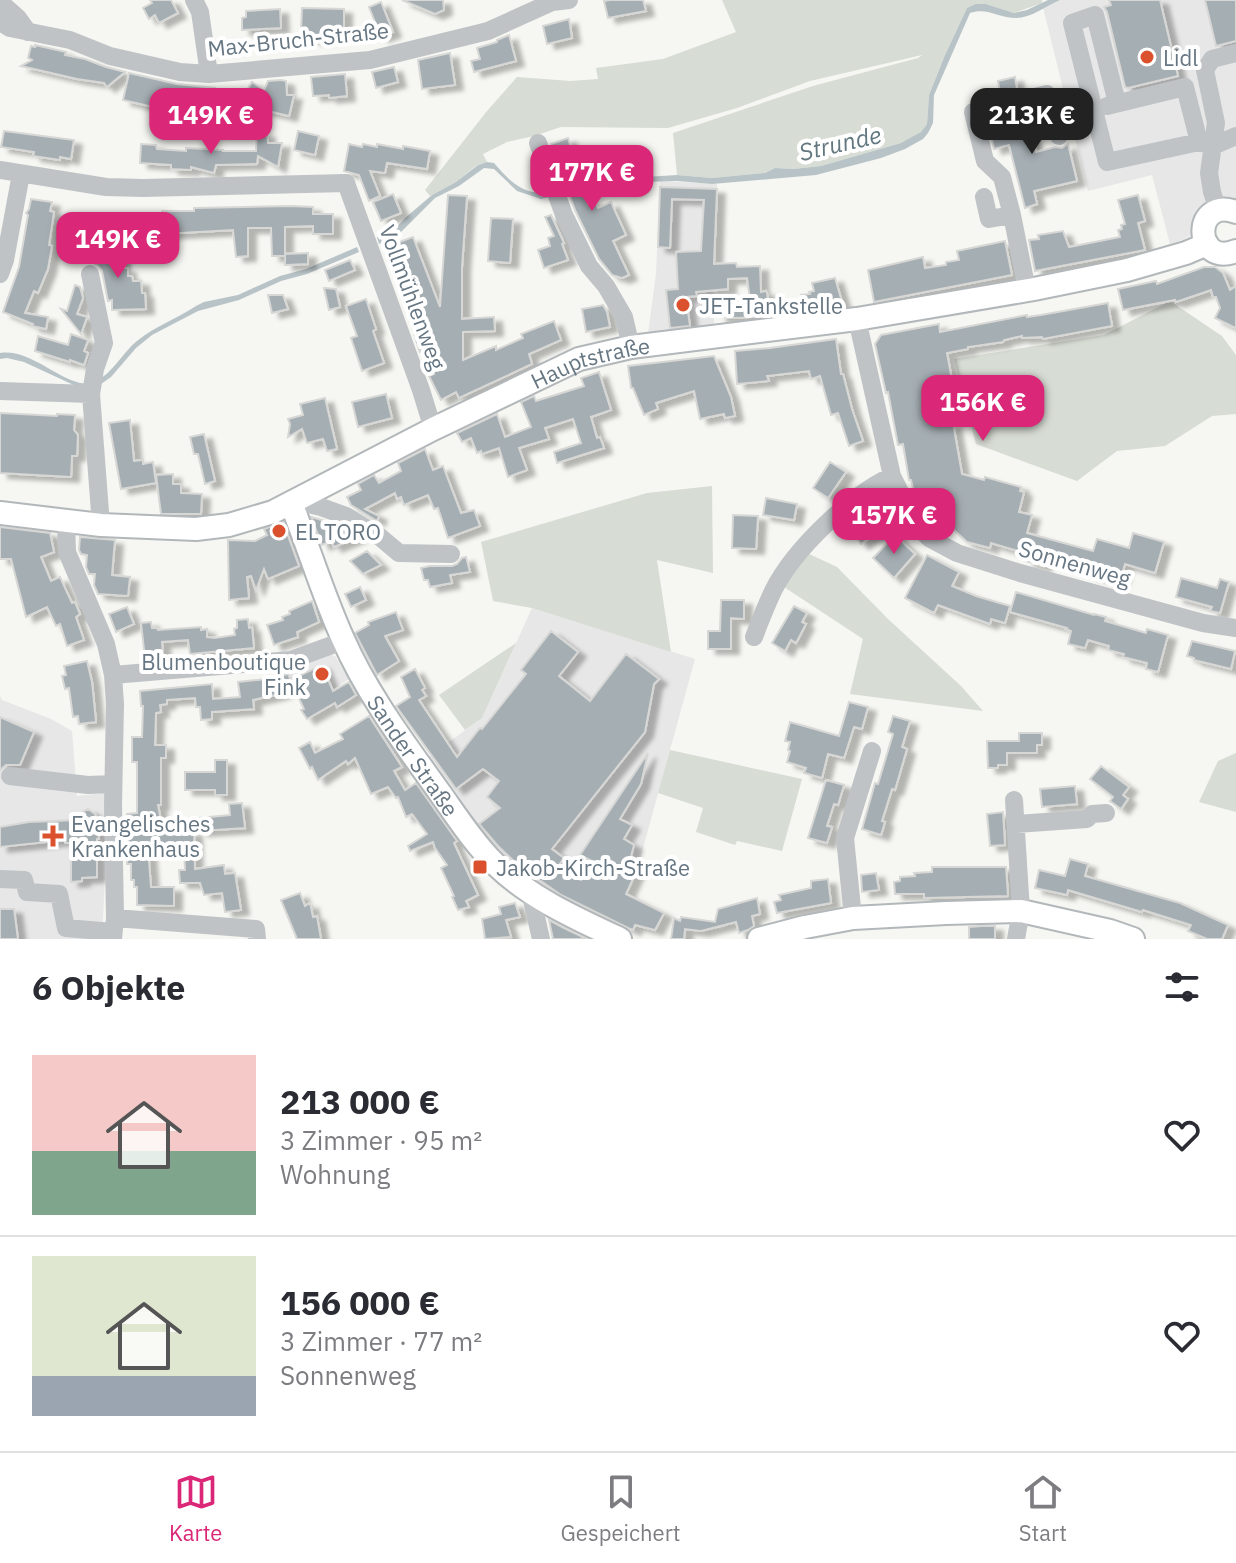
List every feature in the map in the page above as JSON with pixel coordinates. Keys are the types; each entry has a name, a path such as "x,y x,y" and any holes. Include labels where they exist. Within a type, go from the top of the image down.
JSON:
{"main road":[{"path":"1227,211 1209,216 1204,224 1203,236 1218,253 1235,252"},
{"name":"Hauptstraße","path":"0,513 101,525 214,528 256,518 293,502 433,429 579,359 631,347 857,319 1027,290 1127,270 1207,244"},
{"name":"Sander Straße","path":"293,502 343,641 406,747 474,840 496,865 530,891 620,939"},
{"path":"759,939 853,918 1021,911 1133,939"}],"street":[{"path":"194,0 200,12 209,74"},
{"name":"Max-Bruch-Straße","path":"0,22 10,28 70,40 110,56 180,72 209,74 370,60 488,31 558,1"},
{"path":"0,2 28,32"},
{"path":"1117,103 1095,15 1072,23 1107,162 1236,136"},
{"path":"1206,144 1216,123 1205,70 1212,59 1236,53"},
{"path":"1094,109 1185,87 1206,144 1212,192 1227,211"},
{"path":"1027,290 1002,177 985,161 973,112 1047,94 1059,136"},
{"path":"538,143 564,215 589,266 606,286 624,317 631,347"},
{"path":"0,170 21,174 0,274"},
{"name":"Vollmühlenweg","path":"21,174 106,187 346,183 433,429"},
{"path":"984,197 989,219 1012,215"},
{"path":"90,274 104,343 91,394 101,525"},
{"name":"Sonnenweg","path":"857,319 892,476 917,526 929,538 957,553 1020,573 1203,623 1236,628"},
{"path":"0,391 91,394"},
{"path":"754,637 774,589 804,547 831,520 879,482 892,476"},
{"path":"293,502 346,516 399,553 451,554"},
{"path":"66,522 67,552 106,644 113,675 113,930"},
{"path":"113,675 291,660 343,641"},
{"path":"853,918 845,838 872,751"},
{"path":"10,776 80,784 113,784"},
{"path":"1014,800 1021,911 1016,939"},
{"path":"1016,824 1087,819 1092,814 1106,813"},
{"path":"0,879 24,880 27,892 59,894 66,928 256,929 257,939"},
{"path":"530,891 541,939"}],"shaded area":[{"path":"722,0 1042,0 1042,3 1014,13 986,4 967,8 929,95 927,124 921,132 901,143 821,166 775,168 765,173 712,178 677,175 673,133 813,86 922,55 810,81 737,108 668,128 561,127 507,142 483,154 487,162 477,165 456,182 430,196 425,190 517,77 570,81 598,79 596,68 663,59 736,32"},
{"path":"1048,0 1060,0 1022,17 1010,18 982,11 970,13 934,95 933,123 928,133 905,149 881,158 816,175 712,184 677,181 612,183 541,199 517,191 494,169 484,168 435,198 399,234 379,244 377,237 396,228 432,195 487,162 494,163 521,188 542,193 613,179 677,175 712,178 765,173 775,168 821,166 901,143 921,132 927,124 929,95 967,8 986,4 1014,13"},
{"path":"1060,0 1236,0 1236,210 1170,244 1152,175 1088,191 1043,7"},
{"path":"660,181 717,184 714,325 648,334 656,274"},
{"path":"357,247 359,252 239,300 198,311 152,335 111,377 94,389 78,387 24,362 0,359 0,353 21,355 70,380 89,383 105,375 144,336 196,306 238,295"},
{"path":"1170,301 1222,336 1236,355 1236,414 1212,416 1165,446 1117,451 1077,481 976,444 954,359 1104,335"},
{"path":"712,486 713,573 657,560 671,652 532,608 493,601 481,542 647,493"},
{"path":"807,553 837,567 983,711 850,694 863,639 784,587"},
{"path":"532,608 695,659 637,870 613,921 576,906 542,886 500,853 427,758 482,718"},
{"path":"516,643 482,718 465,730 439,695"},
{"path":"326,654 335,656 349,679 304,708 286,670"},
{"name":"Evangelisches Krankenhaus","path":"0,696 2,700 51,719 72,731 77,796 105,793 102,939 0,939"},
{"path":"670,750 802,779 782,851 737,841 735,845 696,832 703,808 658,793"},
{"path":"1236,753 1236,812 1199,802 1218,761"}],"building":[{"path":"150,0 171,0 178,13 159,23 155,15 149,19 143,8 152,3"},
{"path":"402,0 443,0 444,10 435,14"},
{"path":"643,0 646,11 608,18 604,1"},
{"path":"1109,0 1160,0 1178,76 1125,87 1104,7 1111,5"},
{"path":"1205,0 1236,0 1236,41 1216,46"},
{"path":"381,2 393,32 381,37 369,7"},
{"path":"302,8 344,9 344,31 325,31 325,39 308,38 308,31 301,30"},
{"path":"280,9 281,28 242,30 242,18 246,17 246,11"},
{"path":"569,19 572,38 547,44 543,26"},
{"path":"509,35 516,61 474,72 471,61 480,59 477,48"},
{"path":"31,46 125,72 107,87 104,83 21,66 32,60 28,58"},
{"path":"450,53 455,85 422,89 418,60"},
{"path":"394,67 398,82 376,88 372,72"},
{"path":"129,73 177,84 215,88 211,116 123,100"},
{"path":"345,74 347,96 313,96 311,77"},
{"path":"1015,77 1017,89 1000,93 998,81"},
{"path":"268,81 286,81 287,95 294,95 289,116 259,109 255,119 238,112 252,82 264,90"},
{"path":"1039,109 1042,120 1029,124 1036,152 1062,148 1068,144 1077,181 1034,191 1037,204 1025,208 1009,145 994,149 988,122"},
{"path":"4,131 74,140 71,159 33,156 34,152 1,147"},
{"path":"298,131 319,136 315,155 294,150"},
{"path":"257,133 267,133 268,143 282,143 278,167 258,156 257,164 216,165 214,173 191,167 191,170 171,169 171,165 140,163 141,144 156,145 157,149 186,151 186,148 256,151"},
{"path":"568,138 588,204 594,201 598,208 611,202 626,235 613,241 629,275 622,278 612,275 599,259 575,210 551,144"},
{"path":"349,144 377,147 377,144 403,149 403,146 430,151 427,169 387,163 385,173 370,171 380,196 369,201 359,175 344,171"},
{"path":"660,187 717,189 714,264 760,266 761,292 767,293 770,315 719,317 719,299 750,299 747,278 728,279 728,289 696,292 697,296 686,297 690,326 670,328 666,290 678,289 676,252 701,251 704,200 672,199 670,248 658,247"},
{"path":"393,194 401,213 381,221 373,202"},
{"path":"448,195 467,196 462,319 494,317 495,331 463,332 463,360 496,346 496,350 523,338 521,334 554,321 561,340 529,354 532,364 459,398 456,392 441,400 429,376 434,374 427,350 420,352 415,337 402,289 407,287 391,245 413,237 440,307"},
{"path":"1138,195 1145,221 1138,223 1145,250 1035,271 1029,240 1039,239 1038,235 1063,231 1069,247 1120,237 1118,230 1125,224 1118,200"},
{"path":"31,199 52,202 50,211 54,212 48,269 25,313 48,317 46,329 3,312 19,267 26,213"},
{"path":"313,207 313,214 333,214 333,234 313,234 313,226 285,227 285,254 308,253 308,264 285,265 285,256 272,256 271,228 248,228 248,256 236,257 233,230 163,234 162,211"},
{"path":"551,215 568,260 544,268 538,250 550,246 548,238 554,236 545,217"},
{"path":"491,218 513,219 510,263 488,261"},
{"path":"1005,241 1012,275 874,302 868,270 923,257 925,268 946,265 946,262 959,260 957,251"},
{"path":"92,244 109,244 109,249 117,249 117,255 122,255 122,268 128,268 128,276 132,276 133,281 141,281 146,309 112,310 112,300 108,301 102,271 92,262"},
{"path":"350,260 355,270 329,281 325,270"},
{"path":"1204,267 1215,267 1223,273 1230,290 1236,286 1236,328 1215,318 1220,308 1211,290 1176,302 1123,310 1118,289 1156,281 1157,284"},
{"path":"835,278 843,305 804,312 801,295 814,291 812,283"},
{"path":"75,285 80,287 83,298 77,314 87,317 81,334 61,309 67,311"},
{"path":"324,288 336,289 340,307 329,310"},
{"path":"268,295 283,295 288,309 272,313"},
{"path":"366,299 384,363 362,371 351,338 357,336 346,306"},
{"path":"1108,303 1112,326 1043,339 1022,336 947,353 952,380 940,382 941,386 937,386 944,425 953,423 962,474 1021,487 1020,491 1024,492 1019,512 1032,515 1027,533 1093,551 1097,539 1129,548 1133,533 1164,542 1155,573 1125,564 1120,582 1088,574 1088,570 1046,557 1043,566 1026,561 1028,554 991,543 990,548 967,542 934,512 931,516 923,508 909,480 903,444 898,445 875,344 881,335 939,324 940,332"},
{"path":"603,305 610,327 586,332 582,309"},
{"path":"71,334 88,340 84,365 35,351 38,336 68,345"},
{"path":"836,339 841,374 863,441 849,446 838,413 831,415 820,376 811,379 809,371 767,376 769,381 737,384 735,351"},
{"path":"714,356 731,397 735,416 725,418 724,414 700,419 694,391 656,403 658,409 644,415 631,388 628,366"},
{"path":"599,372 611,410 591,417 597,438 600,437 604,448 557,463 554,452 581,443 573,419 545,428 549,439 519,448 527,470 508,477 499,448 477,453 471,438 462,442 457,433 497,414 505,437 531,427 521,402 534,396 536,401 584,386 581,378"},
{"path":"386,394 392,418 358,427 352,402"},
{"path":"325,398 337,449 327,451 323,439 307,443 302,429 288,437 288,419 303,415 300,404"},
{"path":"0,413 75,415 77,456 72,456 71,477 0,473"},
{"path":"130,420 134,461 143,460 143,464 153,462 156,483 121,489 109,423"},
{"path":"204,434 215,481 205,484 198,454 194,454 190,437"},
{"path":"425,449 433,470 443,466 461,513 474,510 480,526 448,538 438,508 434,509 428,495 404,505 395,493 365,509 379,516 377,521 351,505 347,497 361,490 358,484 374,475 379,483 401,471 398,463"},
{"path":"830,462 846,472 828,498 813,488"},
{"path":"173,474 173,484 181,484 181,493 202,494 201,514 161,514 156,475"},
{"path":"766,498 797,504 794,520 763,515"},
{"path":"871,503 887,526 861,544 846,522"},
{"path":"733,515 758,516 756,549 732,548"},
{"path":"311,517 325,521 328,529 333,524 358,537 334,547 331,541 322,545"},
{"path":"283,522 299,566 268,579 264,569 256,590 251,576 247,577 249,598 229,600 228,540 255,541 267,535 264,529"},
{"path":"0,527 50,533 54,552 41,557 51,581 60,577 72,603 75,602 80,614 76,617 84,640 67,646 60,624 56,626 47,607 26,617 11,559 0,559"},
{"path":"895,535 915,554 894,578 873,558"},
{"path":"80,537 115,540 112,575 130,577 128,596 98,594 94,585 95,574 89,574 86,567 87,555 79,550"},
{"path":"367,551 381,565 363,574 350,561"},
{"path":"927,555 959,572 952,586 1010,606 1005,623 991,619 990,624 938,605 934,613 905,598"},
{"path":"466,557 470,572 450,575 452,583 430,587 428,580 424,580 421,568 452,566"},
{"path":"1181,578 1217,588 1220,579 1229,582 1220,613 1210,611 1212,607 1176,597"},
{"path":"360,587 366,600 351,607 345,594"},
{"path":"1016,592 1106,617 1105,621 1146,633 1147,629 1168,635 1158,672 1146,669 1147,663 1108,650 1109,646 1088,640 1085,648 1068,644 1071,631 1067,628 1010,612"},
{"path":"721,600 744,600 744,619 731,618 731,649 708,649 708,631 720,631"},
{"path":"312,601 319,622 297,632 298,637 274,645 267,625 283,620 282,617 290,614 289,611"},
{"path":"794,606 807,613 802,622 806,624 796,643 791,640 785,651 772,643"},
{"path":"127,607 134,624 116,632 109,614"},
{"path":"396,612 403,630 385,636 399,661 377,675 355,633 369,625 368,622"},
{"path":"248,619 254,648 190,654 188,640 162,642 163,657 145,658 141,623 151,622 152,628 158,630 201,627 201,630 207,629 207,637 215,638 235,635 237,620"},
{"path":"551,631 578,652 559,676 590,701 626,654 659,679 654,684 645,732 552,849 564,858 556,869 581,880 590,860 580,855 648,753 641,784 620,819 632,825 624,839 634,845 629,864 637,870 626,894 664,913 655,930 635,925 633,930 628,928 561,895 518,865 479,824 500,808 487,797 499,781 483,769 456,789 396,706 410,697 401,677 415,669 425,688 422,690 426,696 419,700 457,757 526,674 521,670"},
{"path":"1192,641 1235,651 1231,669 1187,656"},
{"path":"87,661 96,722 79,724 78,716 73,717 69,688 65,689 62,676 66,675 64,666"},
{"path":"322,665 333,691 349,682 356,695 337,707 335,703 307,719 290,680"},
{"path":"288,674 294,687 253,700 254,709 212,712 212,719 201,720 200,707 196,707 195,698 167,700 167,704 160,705 161,712 156,713 155,745 166,745 166,758 161,758 161,805 158,805 163,832 194,831 195,869 224,865 225,874 235,873 241,910 225,912 222,893 204,895 200,883 180,883 179,870 185,870 184,848 148,848 151,887 174,887 174,906 137,905 137,887 131,880 131,864 127,864 127,814 137,813 137,762 132,762 132,737 142,737 140,691 212,684 213,699 240,697 238,682"},
{"path":"849,702 868,707 862,729 854,727 844,758 828,754 822,778 804,773 806,768 787,762 790,742 785,741 790,722 839,736"},
{"path":"369,716 402,767 394,771 405,790 416,783 457,841 454,843 478,895 466,901 469,907 458,910 441,868 447,865 433,842 410,851 408,846 427,834 412,814 406,817 398,797 388,787 371,794 355,758 318,780 299,748 310,742 315,753 343,739 340,734"},
{"path":"893,716 910,721 902,747 907,749 882,821 885,822 881,835 862,829 893,734 888,732"},
{"path":"0,717 34,732 20,765 6,765 0,770"},
{"path":"1019,733 1042,733 1042,745 1037,745 1037,753 1007,753 1007,765 988,768 987,741 1019,741"},
{"path":"215,760 227,760 227,795 215,795 215,790 185,790 185,772 215,772"},
{"path":"1101,766 1129,787 1123,795 1128,799 1121,809 1110,801 1113,797 1090,779"},
{"path":"826,780 844,785 827,826 832,827 827,843 808,838"},
{"path":"1075,786 1077,804 1042,807 1040,789"},
{"path":"242,803 245,828 200,831 199,818 230,815 229,804"},
{"path":"88,809 95,814 98,827 97,877 71,882 71,843 65,843 65,840 0,847 0,827 78,820 81,813"},
{"path":"1003,812 1005,845 990,846 987,814"},
{"path":"1070,859 1088,864 1085,876 1180,903 1228,925 1222,939 1207,939 1188,931 1191,925 1143,910 1068,890 1067,895 1035,888 1039,870 1065,876"},
{"path":"932,867 1006,867 1008,896 924,898 924,894 895,894 894,882 900,881 900,877 932,872"},
{"path":"876,873 879,890 862,892 861,875"},
{"path":"828,879 831,903 777,913 774,902 781,900 779,895 811,888 811,881"},
{"path":"300,893 305,906 310,903 313,917 317,916 321,939 297,939 281,900"},
{"path":"757,898 760,914 752,916 754,926 748,930 739,933 736,922 701,931 685,929 684,939 671,939 674,918 680,921 681,917 715,922 718,909"},
{"path":"515,903 520,917 506,920 511,937 485,939 482,919 501,914 499,907"},
{"path":"0,909 14,909 18,939 0,939"},
{"path":"549,920 564,928 587,939 553,939"},
{"path":"995,926 995,939 969,939 969,927"}],"place":[{"name":"Lidl","path":"1147,57"},
{"name":"JET-Tankstelle","path":"683,305"},
{"name":"EL TORO","path":"279,531"},
{"name":"Blumenboutique Fink","path":"322,674"},
{"name":"Evangelisches Krankenhaus","path":"53,836"},
{"name":"Jakob-Kirch-Straße","path":"480,867"}],"water label":[{"name":"Strunde","path":"840,143"}]}
